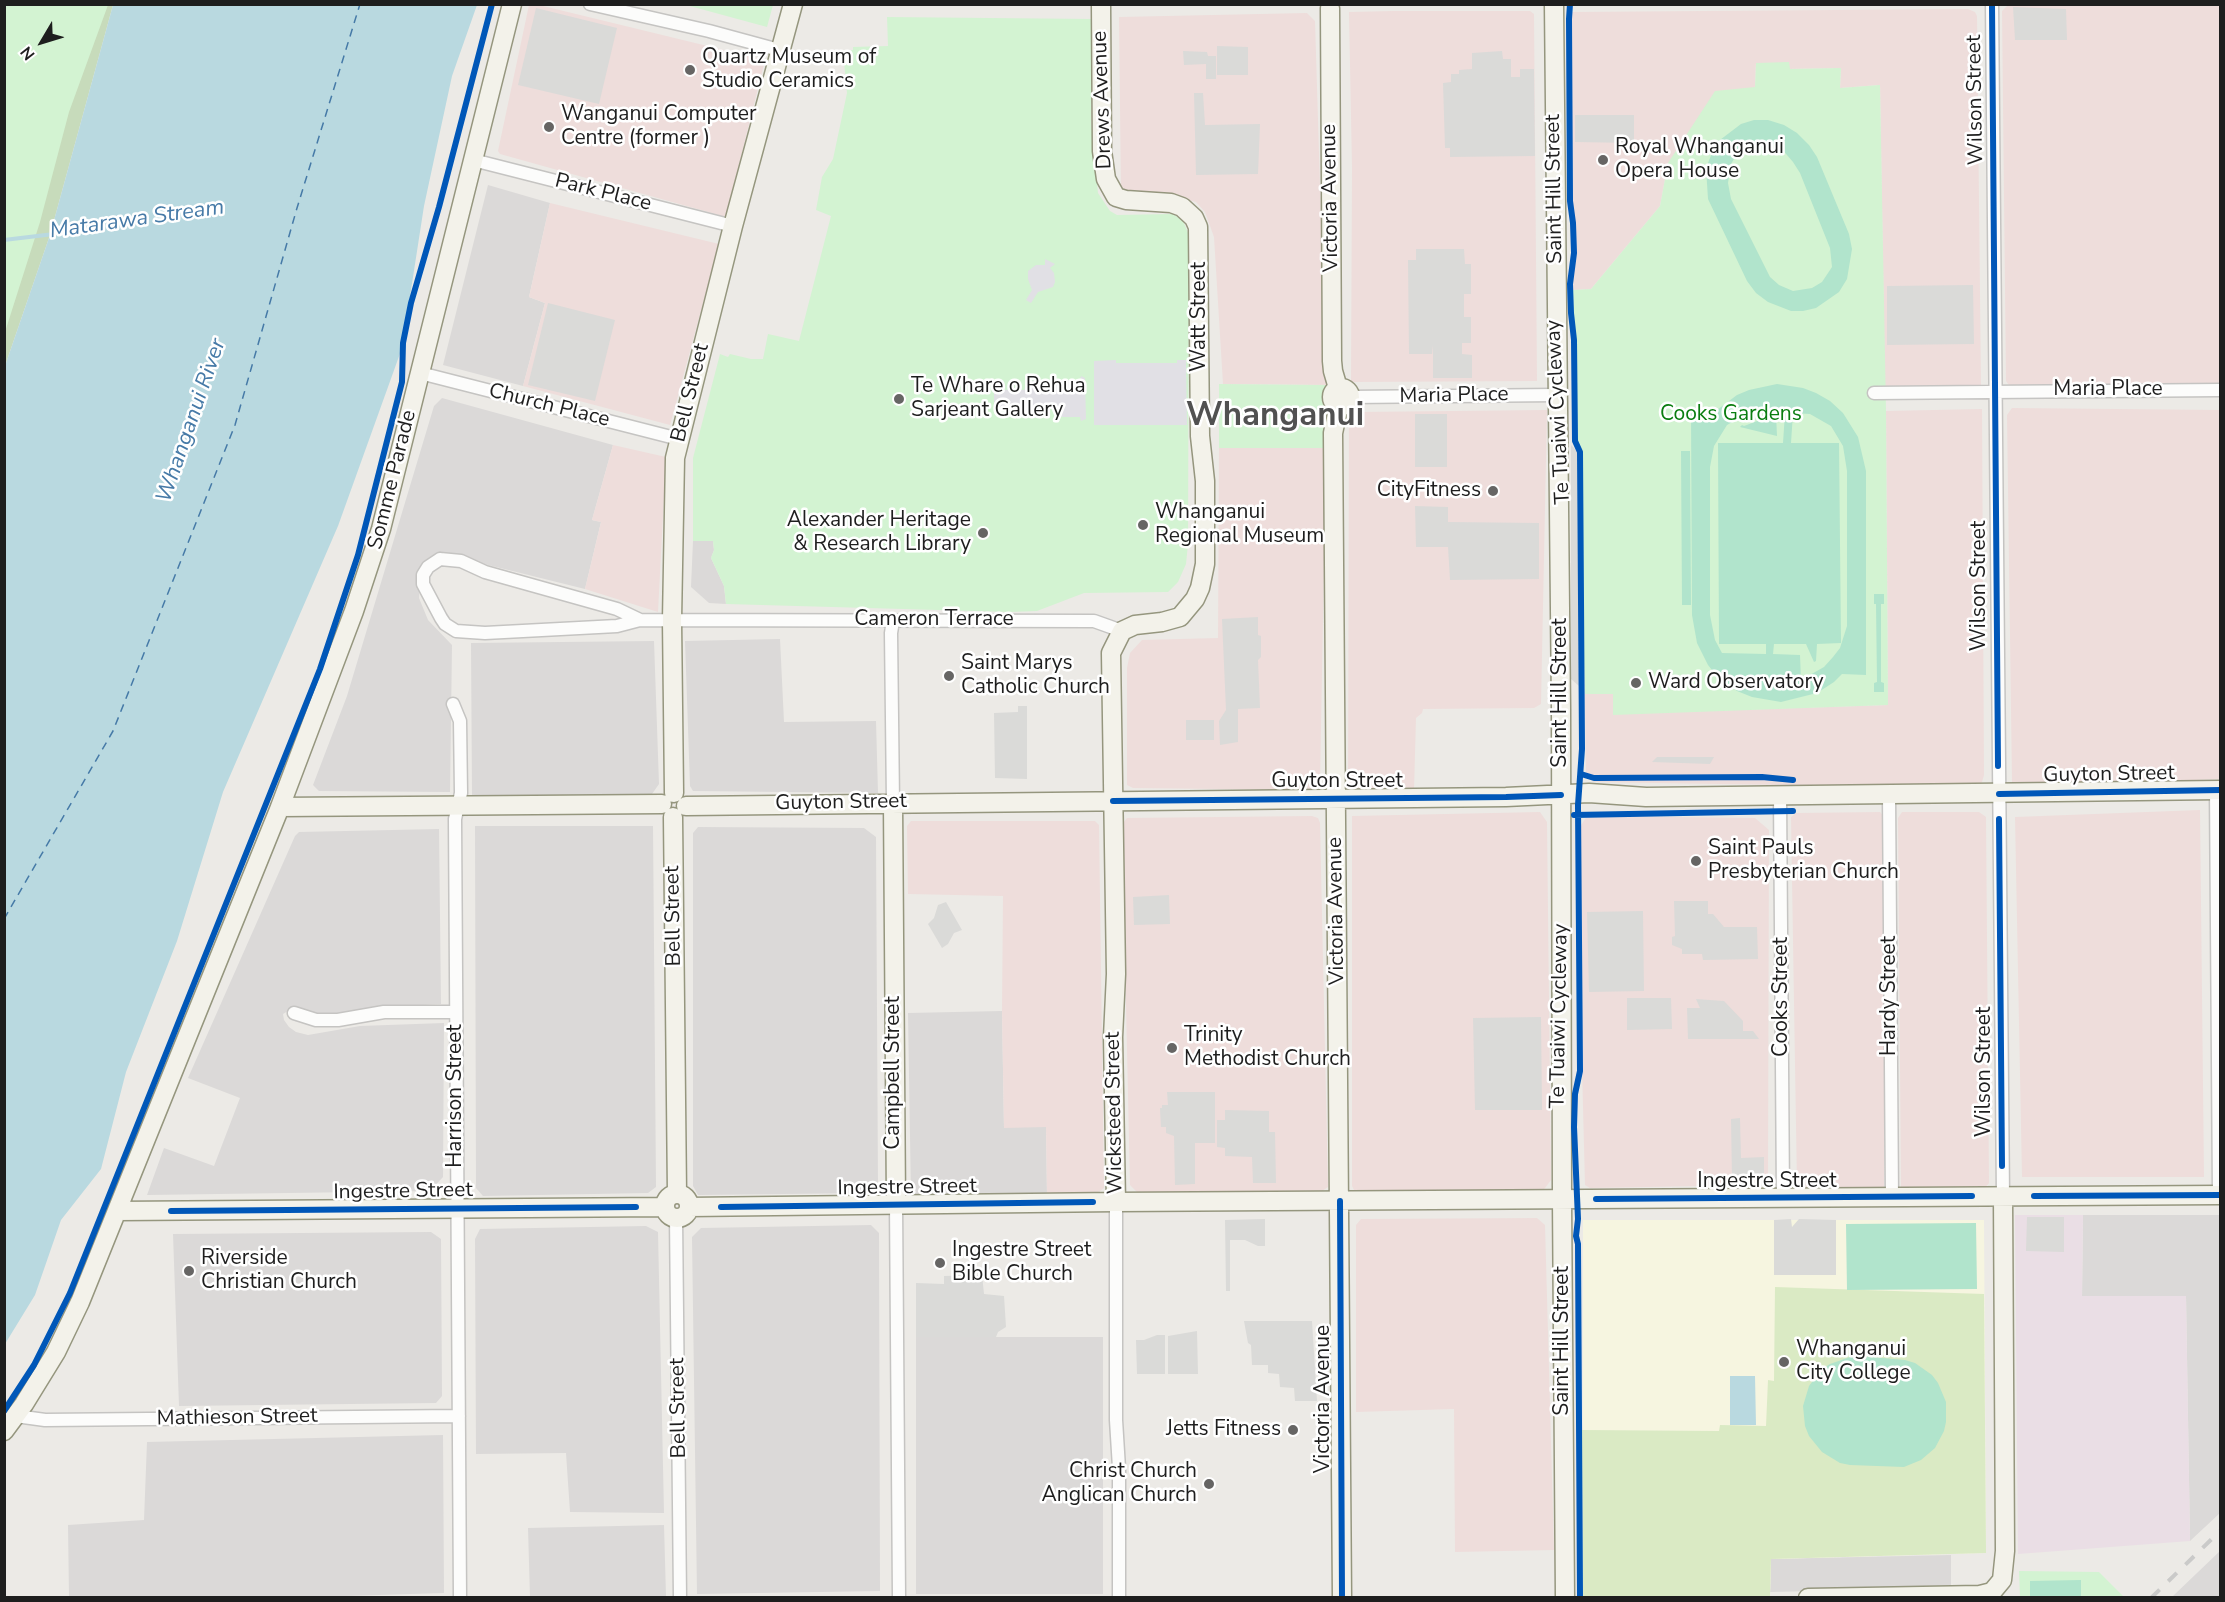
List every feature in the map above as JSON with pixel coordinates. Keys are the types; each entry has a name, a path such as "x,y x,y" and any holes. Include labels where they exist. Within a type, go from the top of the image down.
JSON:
{"street":[{"name":"Somme Parade","path":"10,1424 56,1352 69,1326 280,807 354,611 372,558 512,4"},
{"path":"590,4 709,31 779,50"},
{"name":"Bell Street","path":"680,1598 672,620 674,482 679,439 779,50 793,4"},
{"name":"Drews Avenue","path":"1101,4 1102,151 1106,179 1116,197 1126,201 1171,203 1182,207"},
{"name":"Saint Hill Street","path":"1554,4 1562,795 1562,1200 1566,1598"},
{"name":"Wilson Street","path":"1808,1598 1980,1595 1992,1592 1998,1587 2004,1574 2003,1196 1992,4"},
{"name":"Victoria Avenue","path":"1330,6 1332,361 1342,397 1333,433 1342,1598"},
{"name":"Park Place","path":"473,160 733,226"},
{"name":"Watt Street","path":"1122,631 1135,625 1175,619 1188,609 1200,588 1205,564 1205,481 1200,436 1199,240 1194,218 1182,207"},
{"name":"Church Place","path":"420,373 679,439"},
{"name":"Maria Place","path":"1874,393 2220,390"},
{"name":"Maria Place","path":"1342,397 1557,394"},
{"path":"440,560 461,561 485,572 617,609 640,620 617,626 462,633 450,628 441,618 423,584 423,575 428,567 440,560"},
{"name":"Cameron Terrace","path":"640,620 1094,621 1122,631"},
{"name":"Campbell Street","path":"893,621 891,633 899,1598"},
{"name":"Wicksteed Street","path":"1119,1598 1113,1037 1116,974 1111,653 1122,631"},
{"name":"Harrison Street","path":"453,704 460,721 461,793 455,819 460,1598"},
{"path":"2218,790 2220,1195"},
{"name":"Guyton Street","path":"280,807 1336,799 1506,797 1589,793 1646,797 2218,790"},
{"name":"Cooks Street","path":"1780,795 1783,1198"},
{"name":"Hardy Street","path":"1889,795 1892,1198"},
{"path":"294,1013 315,1020 338,1020 384,1012 456,1012"},
{"name":"Ingestre Street","path":"117,1211 2220,1195"},
{"name":"Mathieson Street","path":"10,1424 45,1420 459,1416"}],"shaded area":[{"path":"529,5 539,5 765,60 726,217 500,154 498,151"},
{"path":"2008,5 2220,5 2220,386 2011,388 2006,381 2002,11"},
{"path":"2013,7 2066,9 2067,40 2015,40"},
{"path":"536,8 617,28 599,104 518,85"},
{"path":"1968,9 1975,12 1977,16 1981,386 1885,389 1880,85 1840,88 1841,68 1789,69 1789,63 1756,63 1755,88 1668,163 1660,206 1591,289 1573,290 1570,15 1572,12"},
{"path":"1530,11 1534,14 1537,381 1351,382 1352,168 1349,12"},
{"path":"1307,13 1315,21 1326,385 1223,384 1214,237 1205,212 1196,202 1161,193 1121,195 1119,17"},
{"path":"1217,46 1248,47 1248,75 1217,75"},
{"path":"1183,51 1207,52 1208,56 1216,56 1216,79 1206,79 1206,64 1184,65"},
{"path":"1502,51 1503,59 1511,59 1511,77 1520,77 1520,69 1534,69 1535,156 1450,157 1450,148 1445,148 1443,83 1451,82 1451,74 1459,74 1459,70 1472,69 1472,53"},
{"path":"1194,93 1203,93 1205,125 1260,124 1258,174 1196,175"},
{"path":"1575,115 1634,115 1634,143 1575,142"},
{"path":"488,185 550,203 529,297 545,303 523,386 443,365"},
{"path":"550,203 719,244 670,425 523,386 545,303 529,297"},
{"path":"1416,249 1464,249 1465,264 1471,264 1471,294 1464,294 1464,317 1471,317 1471,343 1462,343 1462,354 1472,355 1472,378 1433,378 1433,345 1432,354 1409,354 1408,260 1416,260"},
{"path":"1045,259 1055,264 1050,268 1054,273 1055,282 1053,287 1038,292 1031,303 1026,300 1032,290 1028,271 1036,265 1045,265"},
{"path":"1973,285 1974,344 1887,345 1887,286"},
{"path":"548,303 615,320 595,401 528,385"},
{"path":"1116,360 1116,363 1177,363 1177,360 1186,360 1187,425 1094,425 1094,361"},
{"path":"1081,376 1085,378 1086,419 1081,421 1080,417 1062,417 1053,407 1044,408 1040,417 1033,418 1026,414 1024,408 994,408 994,390 1024,390 1028,382 1035,380 1041,383 1044,390 1053,390 1062,380 1080,380"},
{"path":"442,398 613,445 592,520 601,522 585,589 460,558 434,559 420,581 419,598 428,620 452,645 450,792 319,791 313,785 347,696 434,406"},
{"path":"2012,408 2220,410 2220,779 2016,787 2012,782 2007,415"},
{"path":"1982,409 1984,775 1982,782 1976,788 1593,782 1586,772 1585,694 1613,694 1613,714 1888,705 1886,411"},
{"path":"1547,410 1541,704 1534,708 1423,709 1416,718 1414,790 1351,790 1348,785 1349,420 1357,412"},
{"path":"1415,414 1447,414 1447,467 1415,467"},
{"path":"613,445 666,457 658,612 585,589 601,522 592,520"},
{"path":"1571,445 1577,451 1579,686 1571,679"},
{"path":"1219,448 1326,448 1320,783 1313,790 1133,788 1127,785 1127,668 1130,653 1142,640 1218,638"},
{"path":"1415,506 1448,507 1448,522 1539,523 1539,579 1450,580 1448,547 1416,547"},
{"path":"693,541 713,541 714,550 711,558 724,586 726,604 709,603 691,587"},
{"path":"1258,617 1258,635 1261,636 1261,657 1258,660 1260,708 1238,709 1238,742 1220,745 1219,721 1226,710 1222,619"},
{"path":"780,639 784,722 876,721 878,793 693,791 690,786 685,641"},
{"path":"654,641 659,784 652,794 472,796 471,643"},
{"path":"1018,706 1027,706 1027,779 995,778 994,713 1018,712"},
{"path":"1186,720 1214,720 1214,740 1186,740"},
{"path":"1657,757 1714,757 1710,764 1652,762"},
{"path":"2200,810 2204,1177 2022,1177 2015,817"},
{"path":"1540,812 1547,822 1551,1180 1542,1192 1357,1196 1352,1186 1352,816"},
{"path":"1880,812 1885,817 1884,1189 1803,1193 1797,1187 1791,817 1796,813"},
{"path":"1902,812 1979,812 1986,817 1989,1183 1983,1190 1901,1189 1898,818"},
{"path":"1312,816 1318,818 1320,823 1328,1187 1319,1193 1137,1192 1130,1185 1122,824 1127,818"},
{"path":"1587,816 1755,818 1769,830 1768,1177 1759,1185 1590,1188 1585,1185 1576,833"},
{"path":"911,821 1095,821 1099,825 1104,1188 1095,1195 1047,1195 1046,1127 1004,1128 1003,896 908,894 907,826"},
{"path":"475,826 653,826 656,1187 648,1193 483,1196 476,1188"},
{"path":"698,827 864,828 876,837 878,1187 869,1193 698,1195 693,1186 693,833"},
{"path":"439,829 441,1004 389,1007 324,1018 296,1006 283,1014 289,1027 296,1032 308,1035 360,1026 444,1023 443,1177 430,1191 147,1195 164,1148 214,1166 240,1098 188,1078 295,836 299,832"},
{"path":"1169,895 1170,924 1134,925 1133,897"},
{"path":"1674,901 1708,901 1708,914 1713,914 1724,927 1757,927 1758,959 1703,960 1702,954 1682,954 1682,949 1672,945 1672,937 1675,936"},
{"path":"946,902 962,930 954,933 948,944 942,948 928,924 934,918 938,905"},
{"path":"1643,911 1644,991 1589,992 1587,912"},
{"path":"1627,998 1671,998 1672,1029 1627,1030"},
{"path":"1696,999 1724,1001 1743,1021 1743,1031 1753,1031 1759,1039 1688,1039 1687,1008 1700,1008"},
{"path":"1002,1011 1004,1127 1046,1127 1047,1195 911,1197 908,1013"},
{"path":"1541,1017 1542,1110 1475,1110 1473,1018"},
{"path":"1167,1092 1215,1092 1215,1143 1195,1143 1195,1184 1175,1185 1174,1136 1166,1133 1166,1127 1161,1127 1160,1108 1162,1105 1168,1105"},
{"path":"1225,1110 1269,1111 1269,1132 1275,1132 1276,1183 1253,1183 1252,1157 1225,1156 1225,1148 1217,1147 1217,1120 1225,1120"},
{"path":"1740,1118 1741,1158 1764,1157 1764,1173 1757,1180 1732,1180 1731,1119"},
{"path":"2015,1215 2083,1215 2082,1296 2186,1296 2190,1541 2018,1554"},
{"path":"2083,1215 2220,1215 2220,1513 2190,1541 2186,1297 2082,1296"},
{"path":"2027,1217 2064,1217 2064,1252 2026,1251"},
{"path":"1537,1218 1545,1225 1554,1550 1455,1552 1454,1409 1356,1412 1356,1225 1361,1219"},
{"path":"1265,1219 1265,1246 1258,1246 1245,1240 1230,1240 1230,1291 1226,1291 1225,1220"},
{"path":"1791,1219 1792,1227 1799,1219 1836,1220 1836,1275 1774,1275 1774,1220"},
{"name":"Whanganui City College","path":"1583,1220 1984,1220 1986,1553 1771,1559 1770,1597 1583,1598"},
{"path":"871,1225 879,1233 880,1591 697,1594 692,1237 701,1228"},
{"path":"646,1226 658,1232 664,1513 570,1512 566,1453 476,1454 475,1239 480,1229"},
{"path":"431,1232 441,1239 442,1396 436,1403 179,1406 173,1234"},
{"path":"982,1275 984,1294 1004,1296 1006,1327 998,1332 996,1337 916,1337 916,1283 944,1284 944,1276"},
{"path":"1244,1321 1312,1321 1317,1401 1295,1401 1294,1388 1280,1387 1279,1374 1268,1373 1268,1365 1252,1365 1251,1345 1248,1343"},
{"path":"1197,1331 1198,1374 1168,1374 1168,1336"},
{"path":"1157,1335 1165,1335 1165,1374 1137,1374 1136,1340 1144,1340"},
{"path":"916,1337 1103,1337 1103,1594 916,1594"},
{"path":"443,1435 444,1593 281,1598 69,1597 68,1525 144,1520 147,1442"},
{"path":"664,1525 666,1596 530,1597 528,1528"},
{"path":"2220,1551 2220,1597 2172,1597 2174,1595"},
{"path":"1951,1555 1951,1588 1770,1592 1771,1559"}],"green space":[{"path":"5,4 108,5 69,112 40,222 5,332"},
{"path":"5,5 113,5 50,235 5,366"},
{"path":"686,5 773,5 767,27"},
{"path":"887,17 1093,19 1091,122 1098,193 1110,211 1117,215 1173,214 1183,221 1189,235 1188,544 1186,564 1178,582 1168,592 1084,593 1037,611 1009,612 726,604 724,586 711,558 714,550 713,541 693,541 693,458 720,354 728,357 730,354 763,359 768,334 799,341 831,216 816,210 822,177 833,159 847,93 843,52 853,50 853,47 888,46"},
{"name":"Cooks Gardens","path":"1789,62 1790,69 1841,68 1840,88 1880,85 1888,705 1613,715 1613,694 1585,694 1573,290 1591,289 1660,206 1668,163 1715,91 1755,87 1756,63"},
{"path":"1754,120 1768,120 1784,125 1797,133 1809,145 1817,157 1849,234 1852,249 1847,279 1839,292 1816,308 1791,311 1768,302 1756,293 1747,281 1708,199 1706,168 1716,143 1741,124","holes":["1762,141 1781,148 1800,173 1830,248 1832,267 1822,282 1812,288 1793,291 1779,285 1770,277 1731,199 1728,183 1731,164 1738,152 1750,143"]},
{"path":"1219,384 1326,385 1326,448 1219,448"},
{"path":"1777,384 1803,388 1830,401 1843,413 1858,437 1866,471 1866,675 1842,674 1817,693 1781,702 1752,697 1737,691 1716,675 1697,643 1692,615 1691,410 1717,410 1737,395","holes":["1785,413 1783,443 1718,443 1719,644 1766,644 1766,654 1722,653 1715,640 1710,615 1710,467 1714,446 1727,425 1746,414","1793,413 1810,414 1831,426 1843,446 1847,471 1847,626 1840,648 1833,657 1824,667 1801,680 1800,655 1773,654 1774,644 1806,644 1814,662 1816,661 1817,644 1841,643 1839,443 1791,443"]},
{"path":"1776,414 1777,436 1740,427 1742,425"},
{"path":"1681,451 1690,451 1691,605 1682,605"},
{"path":"1874,594 1884,594 1884,604 1881,604 1881,682 1884,683 1884,692 1874,692 1874,683 1877,682"},
{"path":"1976,1223 1977,1289 1847,1290 1846,1224"},
{"name":"Whanganui City College","path":"1775,1287 1984,1294 1986,1553 1771,1559 1770,1597 1583,1597 1582,1430 1719,1431 1720,1425 1766,1426 1768,1380 1774,1381"},
{"path":"1860,1356 1915,1363 1932,1375 1938,1383 1946,1402 1946,1422 1935,1448 1921,1460 1904,1467 1840,1463 1822,1452 1809,1436 1805,1426 1803,1406 1809,1386 1822,1369 1830,1364"},
{"path":"2019,1571 2099,1572 2124,1597 2020,1597"},
{"path":"2081,1580 2081,1597 2030,1597 2030,1581"}],"water":[{"name":"Whanganui River","path":"113,5 477,5 452,76 424,206 402,348 338,526 223,792 177,941 126,1072 101,1169 61,1220 35,1295 5,1344 5,366 50,235"},
{"path":"1730,1376 1755,1376 1756,1425 1730,1425"}],"waterway":[{"name":"Matarawa Stream","path":"4,240 54,234"}],"ferry route":[{"path":"4,919 113,731 235,425 297,208 360,4"}],"railway":[{"path":"2151,1598 2220,1531"}],"cycle path":[{"path":"4,1411 34,1365 70,1293 320,669 358,555 402,382 403,343 411,303 439,207 492,4"},
{"name":"Te Tuaiwi Cycleway","path":"1570,4 1570,201 1574,253 1570,284 1574,340 1575,441 1580,452 1582,749 1578,805 1580,1071 1575,1094 1574,1127 1578,1219 1576,1236 1578,1244 1580,1598"},
{"path":"1992,4 1998,766"},
{"path":"1581,774 1594,778 1762,777 1793,780"},
{"path":"1999,794 2220,790"},
{"path":"1113,801 1561,795"},
{"path":"1574,815 1793,811"},
{"path":"1999,819 2002,1166"},
{"path":"2034,1196 2220,1195"},
{"path":"1596,1199 1972,1196"},
{"path":"1340,1201 1342,1598"},
{"path":"721,1207 1093,1202"},
{"path":"171,1211 636,1207"}],"place":[{"name":"Quartz Museum of Studio Ceramics","path":"690,70"},
{"name":"Wanganui Computer Centre (former )","path":"549,127"},
{"name":"Royal Whanganui Opera House","path":"1603,160"},
{"name":"Te Whare o Rehua Sarjeant Gallery","path":"899,399"},
{"name":"CityFitness","path":"1493,491"},
{"name":"Whanganui Regional Museum","path":"1143,525"},
{"name":"Alexander Heritage & Research Library","path":"983,533"},
{"name":"Saint Marys Catholic Church","path":"949,676"},
{"name":"Ward Observatory","path":"1636,683"},
{"name":"Saint Pauls Presbyterian Church","path":"1696,861"},
{"name":"Trinity Methodist Church","path":"1172,1048"},
{"name":"Ingestre Street Bible Church","path":"940,1263"},
{"name":"Riverside Christian Church","path":"189,1271"},
{"name":"Whanganui City College","path":"1784,1362"},
{"name":"Jetts Fitness","path":"1293,1430"},
{"name":"Christ Church Anglican Church","path":"1209,1484"}],"district":[{"name":"Whanganui","path":"1275,417"}]}
